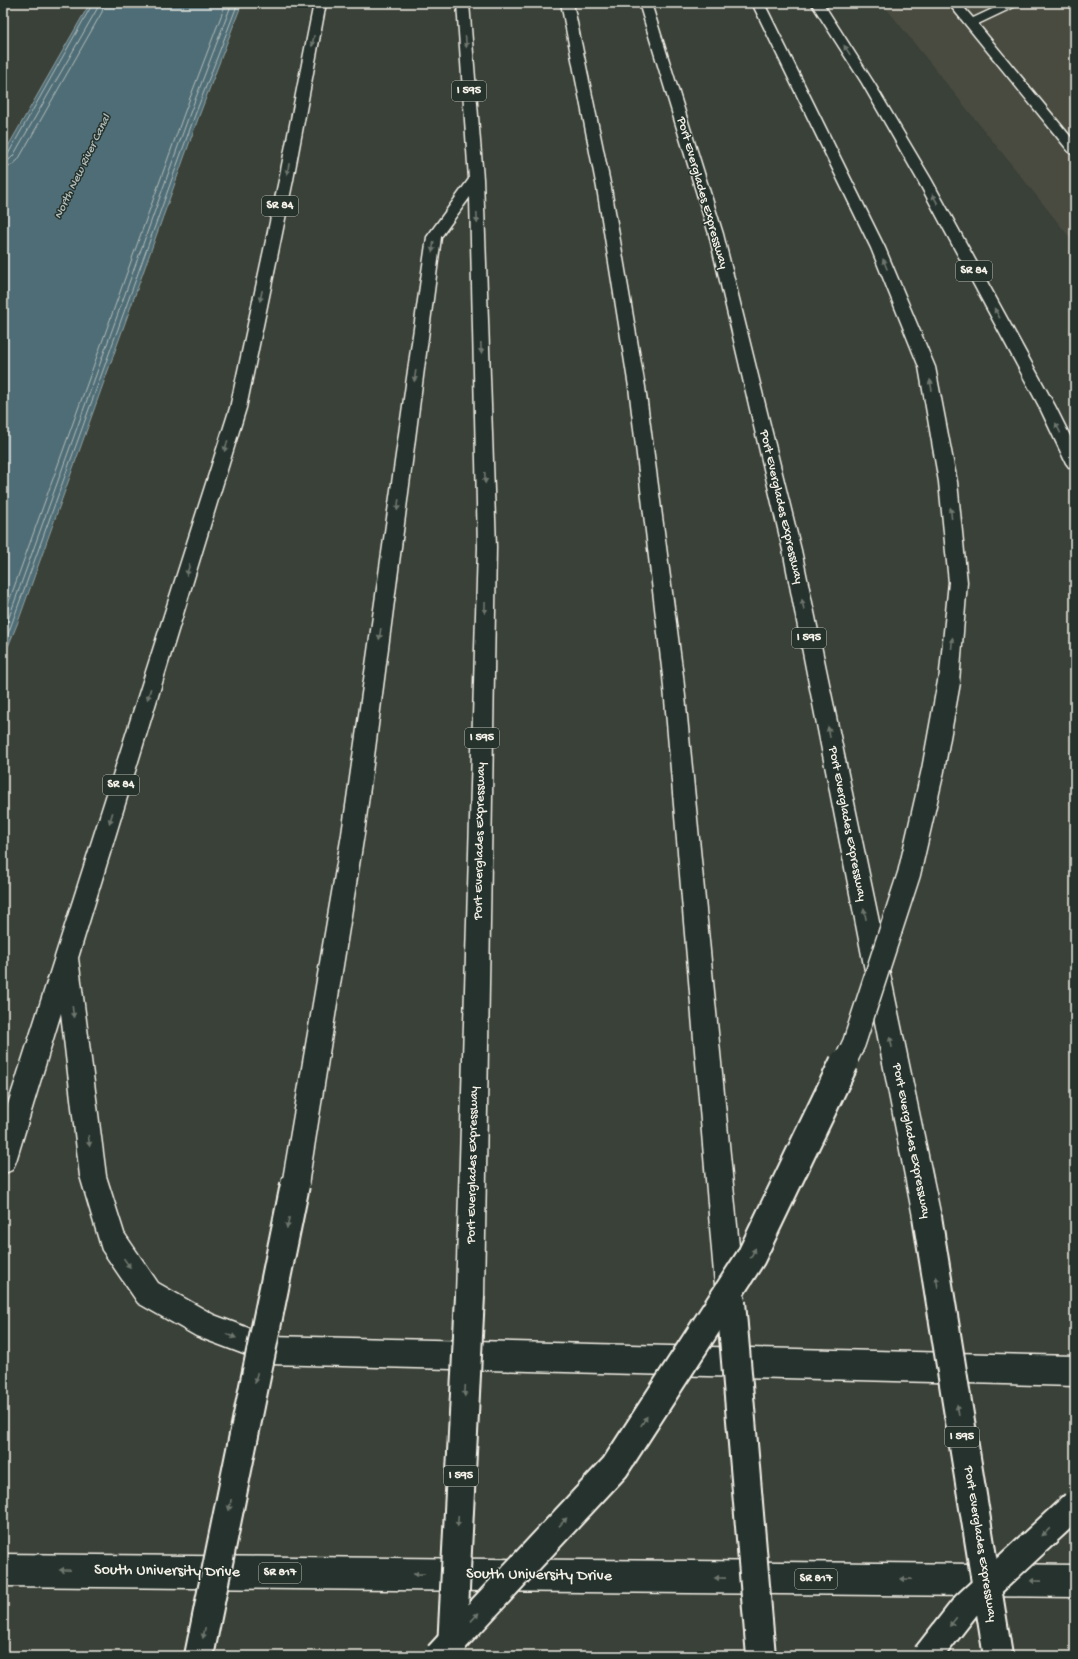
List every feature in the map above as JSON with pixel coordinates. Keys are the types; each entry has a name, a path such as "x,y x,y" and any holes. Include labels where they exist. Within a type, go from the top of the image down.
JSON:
{"main road":[{"name":"SR 84","path":"3,1161 238,408 286,180 320,3"},
{"name":"Port Everglades Expressway","path":"451,1656 470,1296 487,547 476,179 463,3"},
{"path":"567,3 604,188 636,379 674,676 731,1302 761,1656"},
{"name":"Port Everglades Expressway","path":"645,3 716,234 792,550 927,1217 998,1656"},
{"path":"658,3 664,65"},
{"path":"438,1656 615,1467 751,1257 854,1043 909,874 932,770 949,682 958,582 948,482 927,367 878,248 758,3"},
{"name":"SR 84","path":"817,3 868,83 924,179 1047,406 1075,463"},
{"path":"954,3 1075,150"},
{"path":"971,23 1014,3"},
{"path":"1052,122 1067,122"},
{"path":"199,1656 295,1185 353,834 434,237 476,179"},
{"path":"67,959 93,1176 112,1240 148,1293 206,1326 270,1350 1075,1371"},
{"path":"927,1656 966,1606 1075,1505"},
{"name":"South University Drive","path":"3,1570 1075,1581"}],"shaded area":[{"path":"882,3 1075,3 1075,244"}],"water":[{"name":"North New River Canal","path":"90,3 242,3 199,116 18,622 3,659 3,155"}]}
